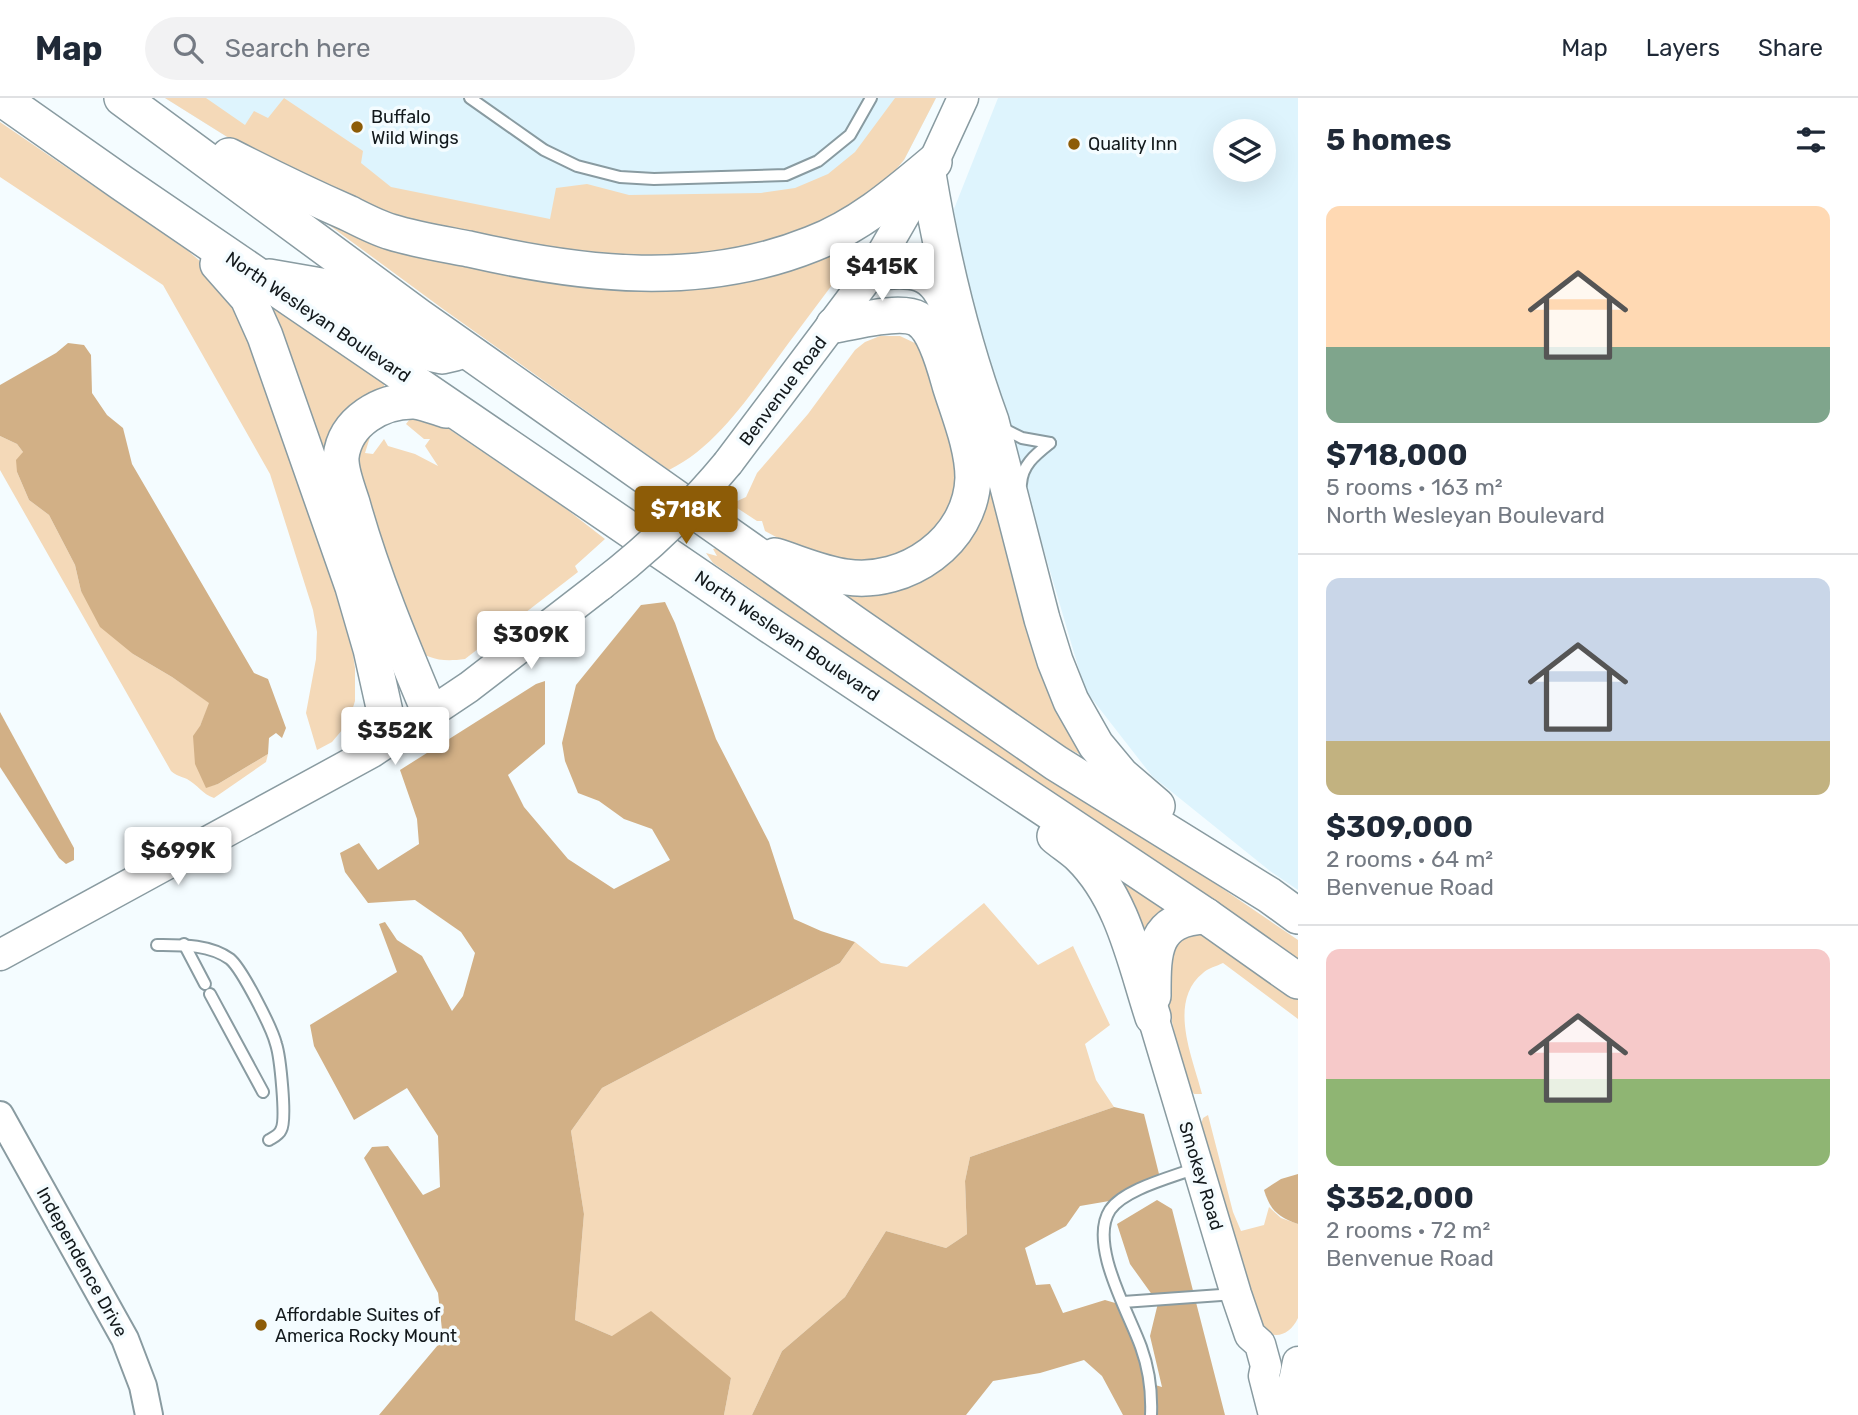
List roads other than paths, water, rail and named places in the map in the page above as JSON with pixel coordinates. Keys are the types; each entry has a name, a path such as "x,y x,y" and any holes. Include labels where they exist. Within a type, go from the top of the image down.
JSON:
{"highway":[{"name":"North Wesleyan Boulevard","path":"1,98 771,626 1206,916 1298,981"},
{"path":"133,106 310,196 390,232 510,259 598,271 665,275 700,272 786,254 814,244 869,214 931,168"},
{"path":"133,106 463,349 1056,763 1298,916"},
{"path":"931,168 939,241 1055,661 1071,701 1096,745 1121,775 1244,881"},
{"path":"122,183 151,212 203,249 248,298 265,336 353,587 371,649 391,739"},
{"path":"872,273 901,269 917,271 932,280 945,295 963,355 986,408"},
{"path":"255,274 321,286 433,354 450,355 463,349"},
{"path":"745,546 846,577 875,578 907,570 932,555 951,536 964,515 973,478 971,456 941,353 930,332 918,319 896,315 834,325"},
{"path":"430,713 391,622 356,517 341,458 346,439 363,417 385,405 416,401 446,410 504,444"},
{"path":"920,725 1080,856 1113,902 1153,1017"},
{"path":"1153,1017 1154,953 1161,935 1172,924 1189,917 1206,916"}],"main road":[{"name":"Benvenue Road","path":"0,955 391,739 469,687 642,554 700,497 728,463 872,273 931,168 963,98"},
{"name":"Smokey Road","path":"1153,1017 1236,1294 1250,1335 1260,1344 1266,1366 1264,1376 1274,1415"},
{"path":"1287,1415 1298,1362"}],"street":[{"name":"Independence Drive","path":"0,1115 125,1339 144,1386 149,1415"}],"lane":[{"path":"470,98 544,150 577,166 620,177 654,179 786,175 818,161 849,135 871,98"},
{"path":"986,408 1022,438 1050,443 1031,457 1021,475 1021,536"},
{"path":"184,944 263,1092"},
{"path":"157,945 184,944 220,952 233,962 270,1027 278,1047 285,1119 283,1128 269,1140"},
{"path":"1151,1415 1152,1393 1142,1349 1109,1268 1103,1235 1110,1210 1127,1195 1198,1167"},
{"path":"1123,1302 1236,1294"}],"place":[{"name":"Buffalo Wild Wings","path":"357,127"},
{"name":"Quality Inn","path":"1074,144"},
{"name":"Affordable Suites of America Rocky Mount","path":"261,1325"}]}
